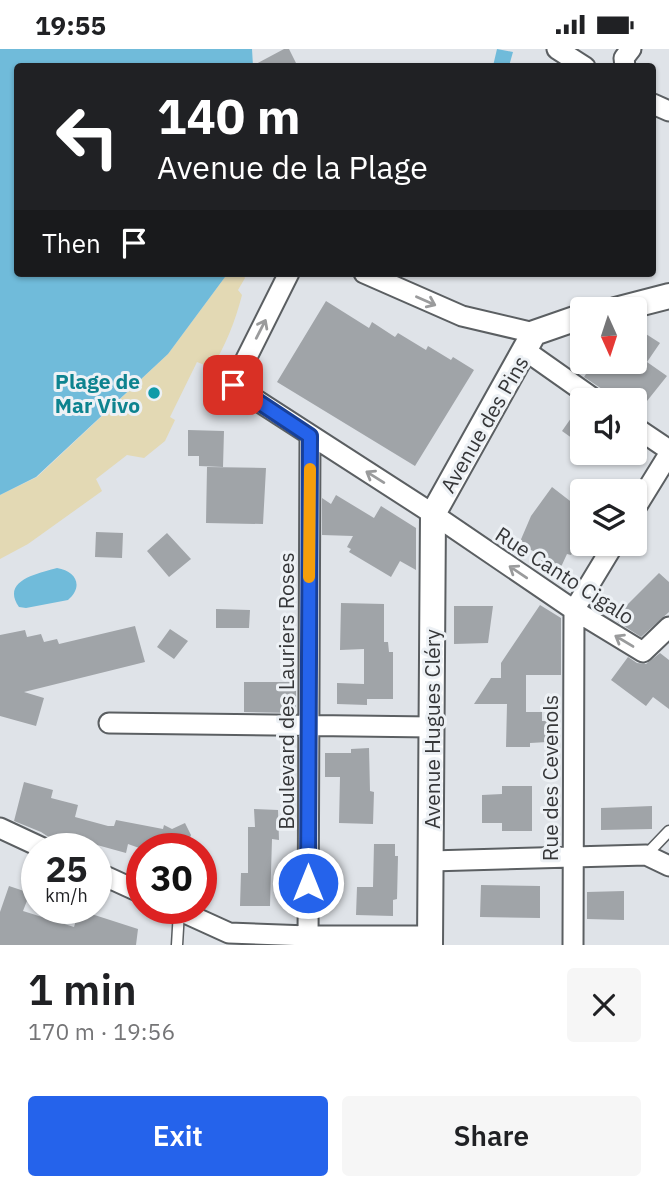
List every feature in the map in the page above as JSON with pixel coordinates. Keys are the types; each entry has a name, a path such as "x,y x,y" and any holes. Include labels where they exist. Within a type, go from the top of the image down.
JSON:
{"street":[{"path":"557,49 579,63"},
{"name":"Rue Canto Cigalo","path":"287,277 233,385 433,514 574,610 643,652 669,627"},
{"path":"373,277 530,342 582,388"},
{"path":"648,301 669,296"},
{"path":"530,342 570,322"},
{"name":"Avenue des Pins","path":"433,514 530,342"},
{"name":"Boulevard des Lauriers Roses","path":"308,941 310,436"},
{"path":"647,436 669,452 647,489"},
{"name":"Avenue Hugues Cléry","path":"430,940 433,514"},
{"path":"574,610 607,556"},
{"name":"Rue des Cevenols","path":"573,945 574,610"},
{"path":"109,723 432,727"},
{"path":"0,828 21,838"},
{"path":"431,861 646,855 669,866"},
{"path":"210,924 229,933 308,941 430,940"}],"lane":[{"path":"646,855 669,831"},
{"path":"177,924 177,945"}],"sand":[{"name":"Plage de Mar Vivo","path":"225,277 244,277 238,290 242,295 226,341 212,368 197,362 170,417 175,420 165,441 144,458 127,455 96,479 102,491 28,544 0,559 0,495 37,477 168,354"}],"water":[{"path":"0,49 252,49 253,63 14,63 14,277 225,277 168,354 36,477 0,495"},
{"path":"497,49 513,52 510,63 494,63"},
{"path":"57,568 69,572 76,580 73,595 68,600 19,607 14,598 18,584 32,575"}],"building":[{"path":"289,49 296,63 258,63"},
{"path":"326,301 369,328 372,322 395,337 398,333 426,350 428,346 474,370 415,466 277,382"},
{"path":"648,335 660,343 648,361"},
{"path":"648,363 667,376 647,401 647,388 600,388 584,377 648,375"},
{"path":"570,420 570,437 562,431"},
{"path":"188,430 224,431 223,467 199,466 199,456 188,456"},
{"path":"207,467 266,468 263,524 206,523"},
{"path":"552,487 570,501 570,555 567,554 561,567 541,561 543,556 519,544 531,516"},
{"path":"336,495 374,518 381,506 416,528 416,570 400,561 391,577 349,552 351,549 347,547 353,536 322,535 322,498 331,504"},
{"path":"96,532 123,533 122,558 95,557"},
{"path":"167,533 191,559 169,577 147,551"},
{"path":"659,573 669,582 669,612 641,637 613,619"},
{"path":"341,603 384,604 384,642 388,642 389,652 393,652 393,699 367,699 367,705 337,704 337,683 364,684 364,649 340,650"},
{"path":"540,605 561,618 561,675 526,675 526,712 542,712 542,721 548,721 548,742 530,743 530,747 506,747 507,704 474,704 491,678 501,678 501,663"},
{"path":"454,606 493,606 488,643 454,644"},
{"path":"216,609 250,610 249,628 216,628"},
{"path":"135,626 145,662 24,692 44,698 36,726 0,716 0,635 25,630 27,637 41,634 44,642 57,639 59,644"},
{"path":"170,629 188,641 174,659 157,647"},
{"path":"660,653 669,660 669,709 653,697 646,706 611,680 628,657 637,663 646,664"},
{"path":"244,682 296,682 296,713 244,712"},
{"path":"369,748 370,791 374,792 373,824 339,823 340,777 325,777 325,753 351,753 351,749"},
{"path":"24,782 53,790 51,798 78,805 75,817 108,826 114,826 116,820 163,829 164,825 172,829 185,823 190,833 126,833 126,853 112,849 112,833 43,833 14,821"},
{"path":"502,786 532,786 532,831 502,831 502,823 482,823 482,795 502,794"},
{"path":"652,806 652,829 601,830 601,808"},
{"path":"254,809 278,810 279,840 272,839 270,906 240,906 241,873 248,873 248,827 255,827"},
{"path":"374,844 395,844 395,856 398,856 397,899 393,900 393,916 356,915 357,887 373,887"},
{"path":"481,885 540,886 540,918 480,917"},
{"path":"9,886 21,890 21,924 64,924 74,927 75,924 112,924 112,921 138,929 136,945 0,945 0,912"},
{"path":"624,891 624,920 587,919 587,892"}],"slow traffic":[{"path":"309,577 310,469"}],"place":[{"name":"Plage de Mar Vivo","path":"154,393"}],"route":[{"path":"233,385 310,436 308,883"}]}
